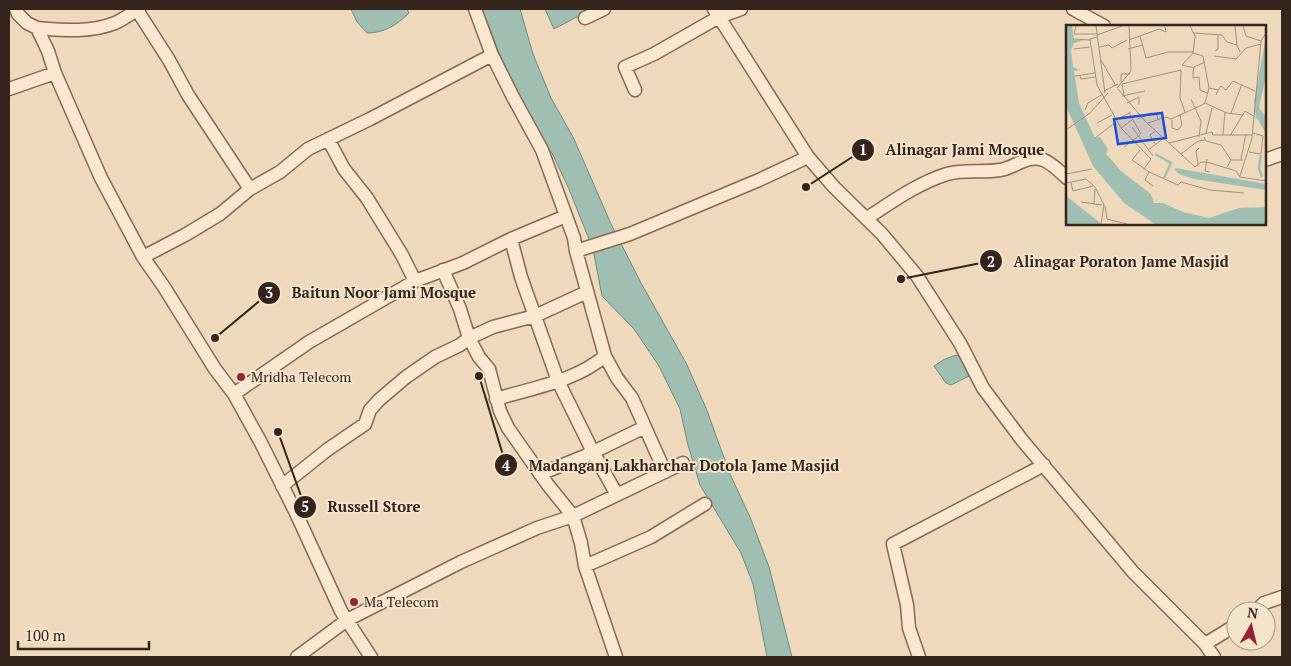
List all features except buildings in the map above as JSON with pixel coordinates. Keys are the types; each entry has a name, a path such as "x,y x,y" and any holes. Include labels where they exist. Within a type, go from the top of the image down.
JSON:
{"street":[{"path":"16,9 18,14 27,23 37,28 66,30 97,29 117,22 138,9 188,95 250,189"},
{"path":"475,9 492,55 512,97 542,150 579,250 587,292 604,356 632,398 665,472"},
{"path":"585,18 604,9"},
{"path":"635,90 625,67 654,54 716,13 741,9"},
{"path":"1073,9 1102,25"},
{"path":"716,13 808,157 834,187 867,218 917,276 960,343 983,388 1022,440 1134,572 1205,644 1214,657"},
{"path":"37,28 101,178 143,257 215,369 234,394 296,513 341,611 371,657"},
{"path":"143,257 186,235 220,214 250,189 280,172 308,149 492,55"},
{"path":"9,89 55,72"},
{"path":"328,139 344,170 367,198 402,255 415,281"},
{"path":"1266,160 1282,154"},
{"path":"579,250 630,234 759,180 808,157"},
{"path":"867,218 913,189 948,174 975,170 1000,170 1034,158 1042,158 1066,177"},
{"path":"234,394 309,342 415,281 463,262 511,238 566,216"},
{"path":"511,238 521,277 558,381 593,452 617,495"},
{"path":"443,270 460,309 469,338 479,357 489,369 496,399 508,428 540,474 573,516 581,542 585,566 616,657"},
{"path":"282,486 327,450 365,424 370,410 406,377 435,357 493,327 535,316 587,292"},
{"path":"496,399 558,381 595,364 604,356"},
{"path":"540,474 593,452 645,427"},
{"path":"297,657 347,620 461,562 537,528 573,516 683,463"},
{"path":"919,657 909,628 907,605 893,544 1044,465"},
{"path":"585,566 652,537 705,504"},
{"path":"1270,601 1282,597"},
{"path":"1205,644 1226,631"}],"shaded area":[{"path":"351,9 407,9 409,13 390,28 379,32 367,33 357,22"},
{"path":"482,9 520,9 533,54 551,98 573,137 611,224 641,283 686,363 706,408 730,474 750,517 769,567 792,657 767,657 753,584 741,553 700,485 680,409 659,366 634,329 602,296 593,249 569,189 552,153 539,134 503,63"},
{"path":"545,9 587,9 588,11 554,29"},
{"path":"956,355 961,357 971,375 951,385 946,383 934,366"}],"place":[{"name":"Alinagar Jami Mosque","path":"806,187"},
{"name":"Alinagar Poraton Jame Masjid","path":"901,279"},
{"name":"Baitun Noor Jami Mosque","path":"215,338"},
{"name":"Madanganj Lakharchar Dotola Jame Masjid","path":"479,376"},
{"name":"Mridha Telecom","path":"241,377"},
{"name":"Russell Store","path":"278,432"},
{"name":"Ma Telecom","path":"354,602"}]}
